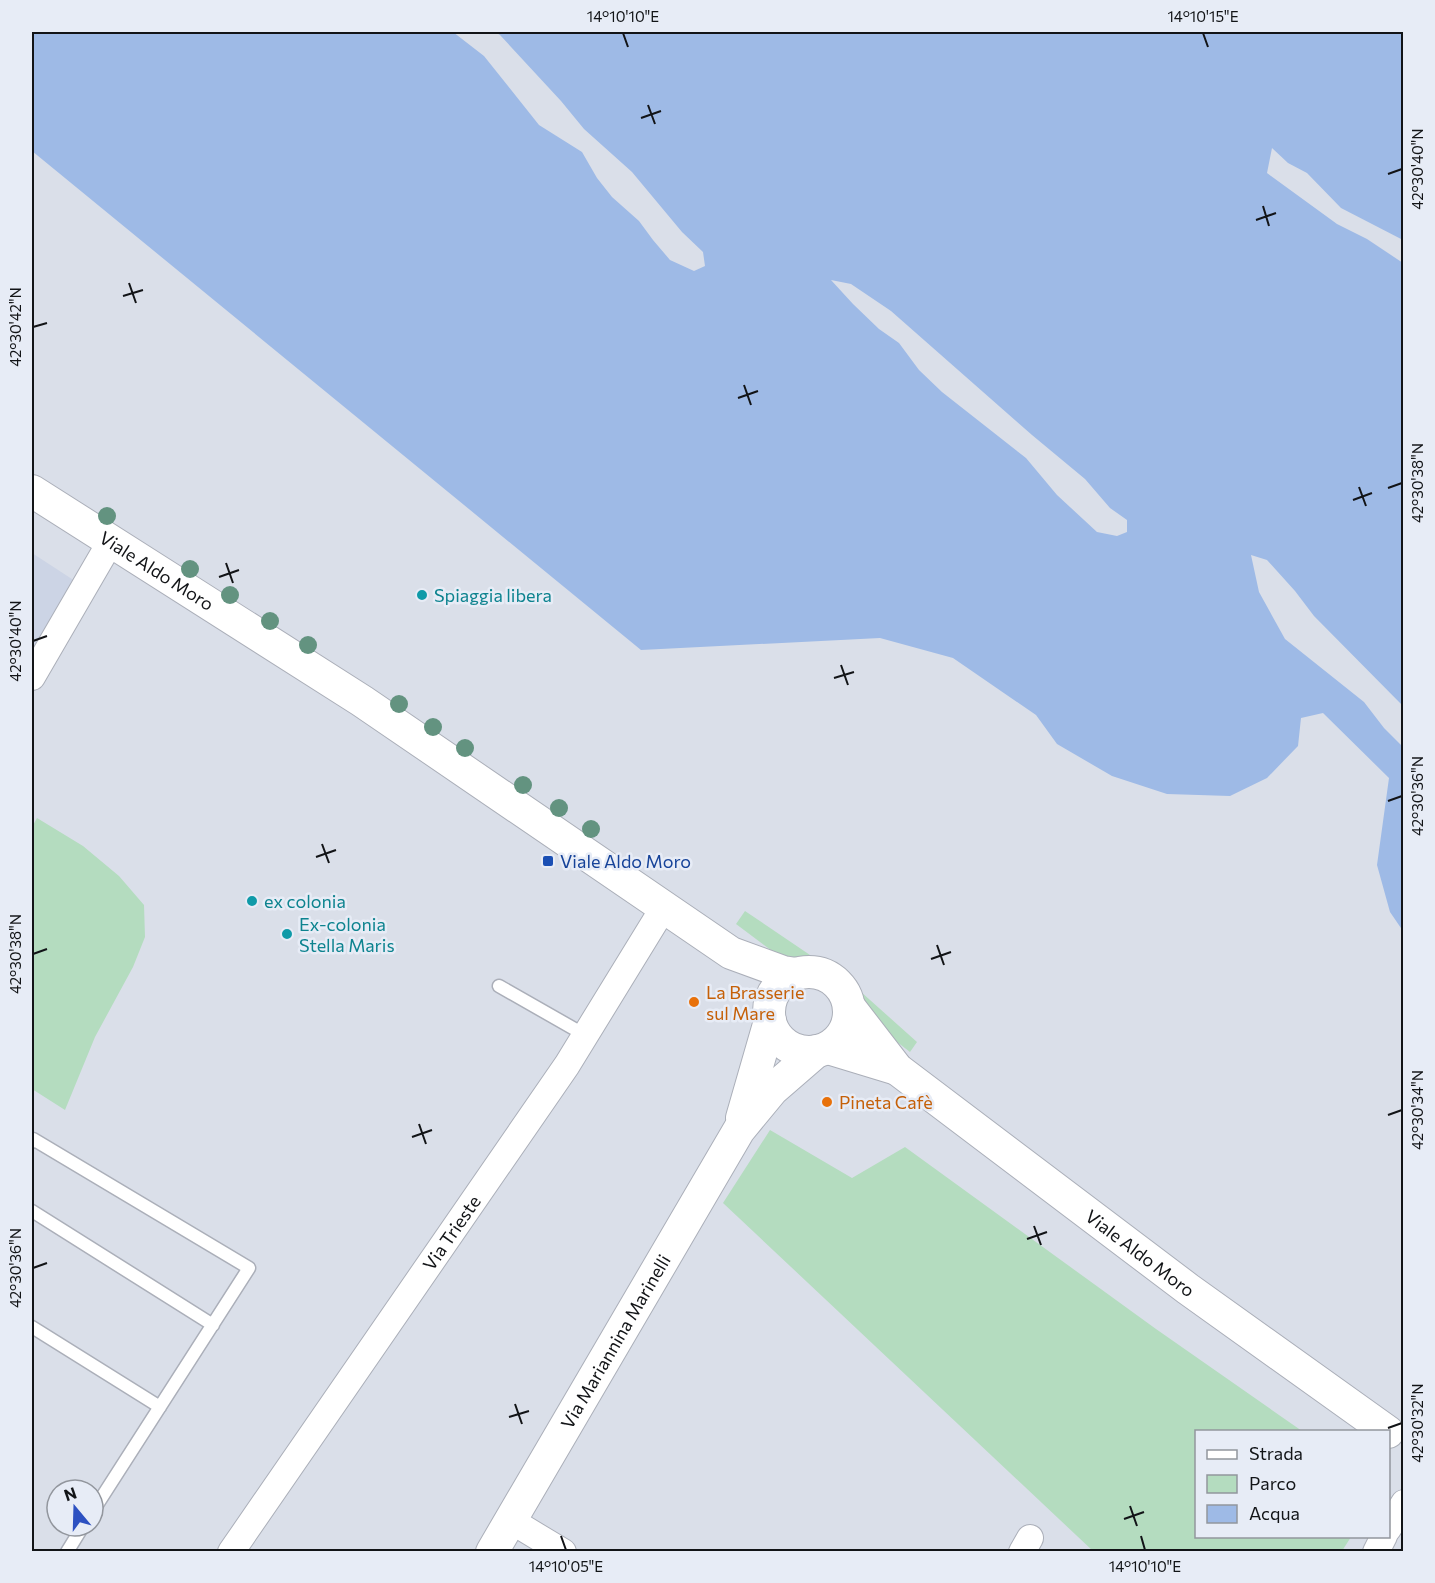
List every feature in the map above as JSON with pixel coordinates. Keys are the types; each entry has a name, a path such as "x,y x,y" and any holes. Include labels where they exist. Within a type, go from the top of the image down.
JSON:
{"street":[{"name":"Viale Aldo Moro","path":"32,491 362,701 731,953 783,972 796,974 808,971 831,977 840,985 847,996 850,1008 897,1069 1188,1289 1385,1430"},
{"path":"32,677 111,541"},
{"name":"Via Trieste","path":"231,1551 567,1065 664,907"},
{"name":"Viale Aldo Moro","path":"731,953 769,1015 775,1032 793,1049 805,1052 822,1050 897,1069"},
{"path":"769,1015 771,998 777,987 785,979 796,974"},
{"path":"822,1050 845,1031 850,1008"},
{"name":"Via Mariannina Marinelli","path":"739,1130 769,1015"},
{"name":"Via Mariannina Marinelli","path":"492,1551 739,1130 772,1090 822,1050"},
{"name":"Viale Aldo Moro","path":"1390,1433 1404,1442"},
{"path":"1390,1527 1404,1503"},
{"path":"510,1520 563,1551"}],"lane":[{"path":"499,986 585,1035"},
{"path":"32,1142 33,1138 249,1268 105,1492"},
{"path":"32,1211 213,1325"},
{"path":"32,1327 160,1407"},
{"path":"67,1551 75,1538"}],"shaded area":[{"path":"32,553 78,583 32,660"}],"green space":[{"path":"37,818 83,846 119,876 144,905 145,937 133,967 95,1037 65,1110 32,1089 32,827"},
{"path":"745,911 824,962 851,983 917,1042 910,1052 870,1021 843,982 829,971 815,962 795,959 772,951 736,924"},
{"path":"770,1130 852,1178 905,1147 1156,1329 1301,1430 1195,1430 1195,1538 1350,1538 1342,1551 1093,1551 723,1203"}],"water":[{"path":"32,32 1403,32 1403,931 1390,912 1377,865 1389,778 1323,713 1301,718 1298,746 1267,778 1230,796 1167,794 1112,776 1057,744 1036,715 953,658 880,638 641,650 32,151"}],"pier":[{"path":"453,32 495,32 500,35 584,129 632,172 682,232 703,252 705,266 694,271 670,260 639,221 612,197 597,178 582,152 539,125 484,56"},
{"path":"1272,148 1288,163 1307,173 1341,208 1403,240 1403,263 1367,239 1337,224 1267,173"},
{"path":"831,280 851,284 891,311 1085,479 1110,508 1127,520 1127,532 1117,536 1097,532 1057,495 1026,458 942,392 919,370 899,343 879,329"},
{"path":"1251,555 1267,560 1314,616 1403,706 1403,747 1384,728 1364,702 1285,639 1259,592"}],"place":[{"name":"Spiaggia libera","path":"422,595"},
{"name":"Viale Aldo Moro","path":"548,861"},
{"name":"ex colonia","path":"252,901"},
{"name":"Ex-colonia Stella Maris","path":"287,934"},
{"name":"La Brasserie sul Mare","path":"694,1002"},
{"name":"Pineta Cafè","path":"827,1102"}]}
